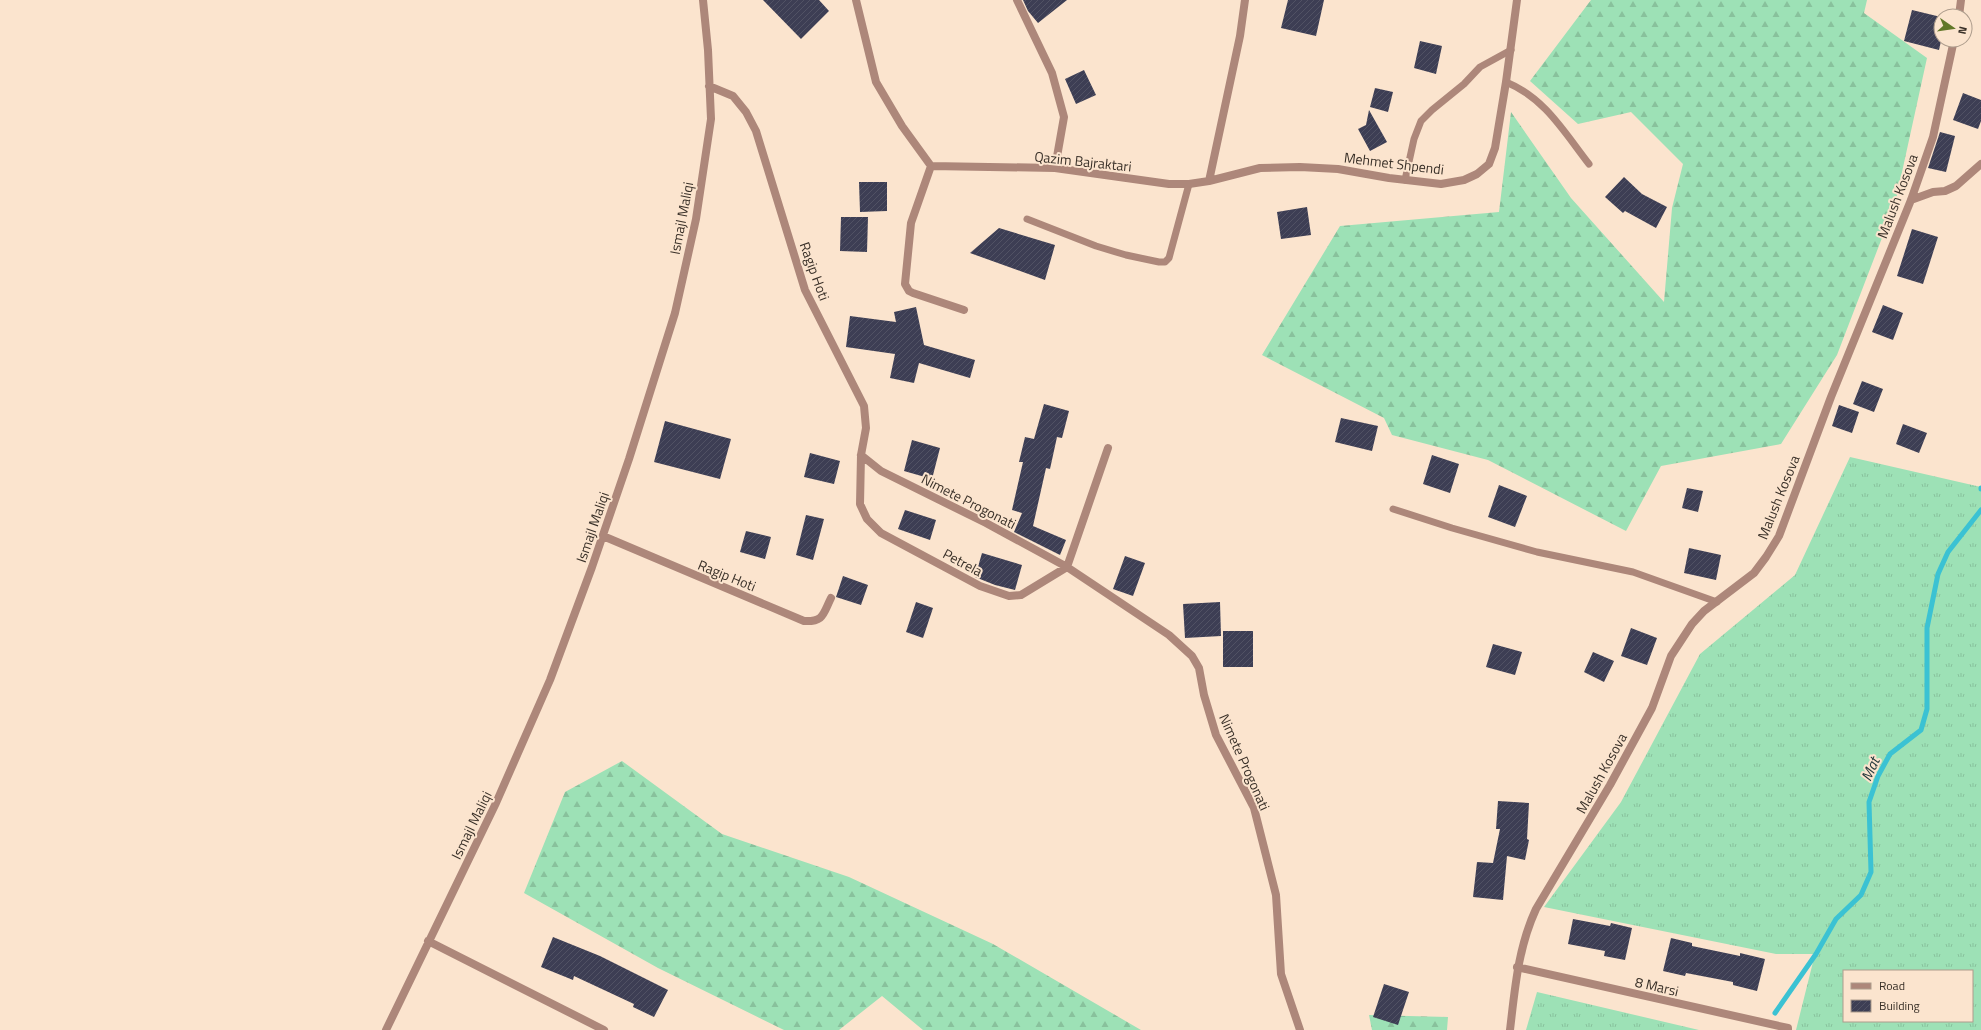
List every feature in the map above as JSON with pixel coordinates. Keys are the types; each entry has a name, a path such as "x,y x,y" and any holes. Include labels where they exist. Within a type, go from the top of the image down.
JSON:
{"street":[{"name":"Ismajl Maliqi","path":"386,1030 496,803 550,680 603,536 629,460 675,313 696,219 711,119 703,0"},
{"path":"856,0 876,82 902,126 931,166 911,223 905,284 909,291 913,293 964,310"},
{"path":"1017,0 1052,73 1064,117 1054,168"},
{"path":"1209,181 1240,36 1245,0"},
{"name":"Mehmet Shpendi","path":"1209,181 1260,168 1300,167 1338,169 1405,180 1441,184 1464,180 1476,174 1489,164 1495,148 1511,50 1517,0"},
{"name":"Malush Kosova","path":"1510,1030 1517,967 1524,938 1536,909 1610,785 1652,708 1671,656 1692,624 1704,611 1754,573 1779,536 1831,397 1911,200 1933,137 1952,48"},
{"name":"Ragip Hoti","path":"709,86 733,96 746,112 756,131 805,290 864,406 866,428 862,455 860,504"},
{"path":"1911,200 1933,192 1945,191 1956,186 1981,164"},
{"name":"Qazim Bajraktari","path":"931,166 1054,168 1169,184 1189,184 1209,181"},
{"path":"1067,568 1108,448"},
{"name":"Nimete Progonati","path":"862,455 881,471 986,522 1067,568 1169,635 1192,656 1199,668 1204,695 1216,735 1254,808 1276,895 1281,974 1300,1030"},
{"name":"Petrela","path":"860,504 867,518 881,533 980,586 1009,596 1021,595 1067,568"},
{"name":"Ragip Hoti","path":"603,536 804,621 815,621 820,619 831,598"},
{"path":"428,942 604,1030"},
{"name":"8 Marsi","path":"1517,967 1788,1029"}],"lane":[{"path":"1405,180 1414,139 1421,121 1464,84 1480,66 1511,50"},
{"path":"1506,82 1523,89 1538,100 1589,164"},
{"path":"1026,219 1096,246 1126,255 1165,262 1169,258 1189,184"},
{"path":"1393,509 1452,528 1536,552 1633,572 1717,602"}],"green space":[{"path":"1591,0 1867,0 1864,13 1927,58 1895,204 1837,355 1781,444 1661,466 1626,531 1488,460 1392,435 1384,418 1262,355 1340,226 1499,212 1511,112 1571,198 1664,302 1672,208 1683,164 1631,112 1578,124 1530,81"},
{"path":"1850,457 1981,487 1981,1030 1796,1030 1815,954 1776,954 1544,907 1621,802 1700,654 1795,575"},
{"path":"622,761 722,834 849,877 993,944 1141,1030 923,1030 882,996 839,1030 784,1030 658,968 524,893 565,792"},
{"path":"1537,992 1699,1030 1526,1030"},
{"path":"1369,1015 1448,1017 1447,1030 1372,1030"}],"building":[{"path":"763,0 819,0 829,11 801,39"},
{"path":"1023,0 1067,0 1038,23 1028,11"},
{"path":"1288,0 1324,0 1316,36 1281,28"},
{"path":"1912,10 1933,15 1933,48 1939,48 1939,50 1904,41"},
{"path":"1420,41 1442,46 1436,74 1414,68"},
{"path":"1084,70 1096,95 1076,104 1065,79"},
{"path":"1375,88 1393,92 1388,112 1370,107"},
{"path":"1963,93 1981,100 1981,121 1978,129 1953,120"},
{"path":"1369,110 1387,142 1370,151 1358,129 1366,125"},
{"path":"1940,132 1955,136 1946,172 1928,168"},
{"path":"1624,177 1642,194 1667,207 1656,228 1625,211 1623,213 1605,197"},
{"path":"859,182 887,182 887,211 860,212"},
{"path":"1307,207 1311,235 1281,239 1277,212"},
{"path":"841,217 868,217 867,252 840,251"},
{"path":"999,228 1055,245 1045,280 970,253"},
{"path":"1912,229 1938,237 1923,284 1897,276"},
{"path":"1883,305 1903,313 1893,340 1872,332"},
{"path":"916,307 924,345 975,360 970,378 919,363 914,383 890,378 895,354 846,347 850,316 896,322 894,312"},
{"path":"1862,381 1883,389 1874,412 1853,404"},
{"path":"1044,404 1069,411 1062,438 1057,437 1050,469 1046,468 1033,526 1066,540 1060,555 1014,532 1022,513 1012,510 1023,462 1019,462 1025,437 1034,439"},
{"path":"1839,405 1859,412 1852,433 1832,426"},
{"path":"1341,418 1378,426 1372,451 1335,442"},
{"path":"665,421 731,439 720,479 654,462"},
{"path":"1903,424 1927,433 1919,453 1896,444"},
{"path":"912,440 940,448 932,479 904,471"},
{"path":"810,453 840,461 834,484 804,477"},
{"path":"1432,455 1459,464 1450,493 1423,484"},
{"path":"1499,485 1527,496 1515,527 1488,517"},
{"path":"1687,488 1703,491 1698,512 1682,508"},
{"path":"905,510 936,520 930,540 898,529"},
{"path":"806,515 824,519 813,560 796,555"},
{"path":"746,531 771,537 765,559 740,552"},
{"path":"1689,548 1721,555 1716,580 1684,573"},
{"path":"982,553 1022,565 1015,590 995,585 975,577"},
{"path":"1125,556 1145,563 1133,596 1113,589"},
{"path":"843,576 868,585 861,605 836,597"},
{"path":"916,602 933,608 923,638 906,632"},
{"path":"1220,602 1221,636 1185,638 1183,604"},
{"path":"1631,628 1657,638 1647,665 1621,656"},
{"path":"1223,631 1253,631 1253,667 1223,667"},
{"path":"1493,644 1522,652 1515,675 1486,667"},
{"path":"1593,652 1614,661 1604,682 1584,672"},
{"path":"1498,801 1529,803 1527,839 1529,840 1525,860 1507,856 1503,900 1473,897 1477,862 1493,863 1500,829 1496,829"},
{"path":"1573,919 1610,926 1611,923 1632,928 1625,960 1604,956 1605,951 1568,944"},
{"path":"553,937 600,956 668,990 654,1017 633,1007 634,1004 574,976 573,980 541,967"},
{"path":"1671,938 1692,943 1692,946 1740,956 1740,953 1765,959 1757,991 1733,985 1733,982 1686,973 1685,976 1663,971"},
{"path":"1384,984 1409,992 1398,1025 1373,1017"}],"waterway":[{"name":"Mat","path":"1775,1013 1816,954 1836,919 1861,895 1871,872 1869,802 1878,776 1890,754 1921,730 1927,709 1927,628 1938,574 1948,552 1981,510"}]}
